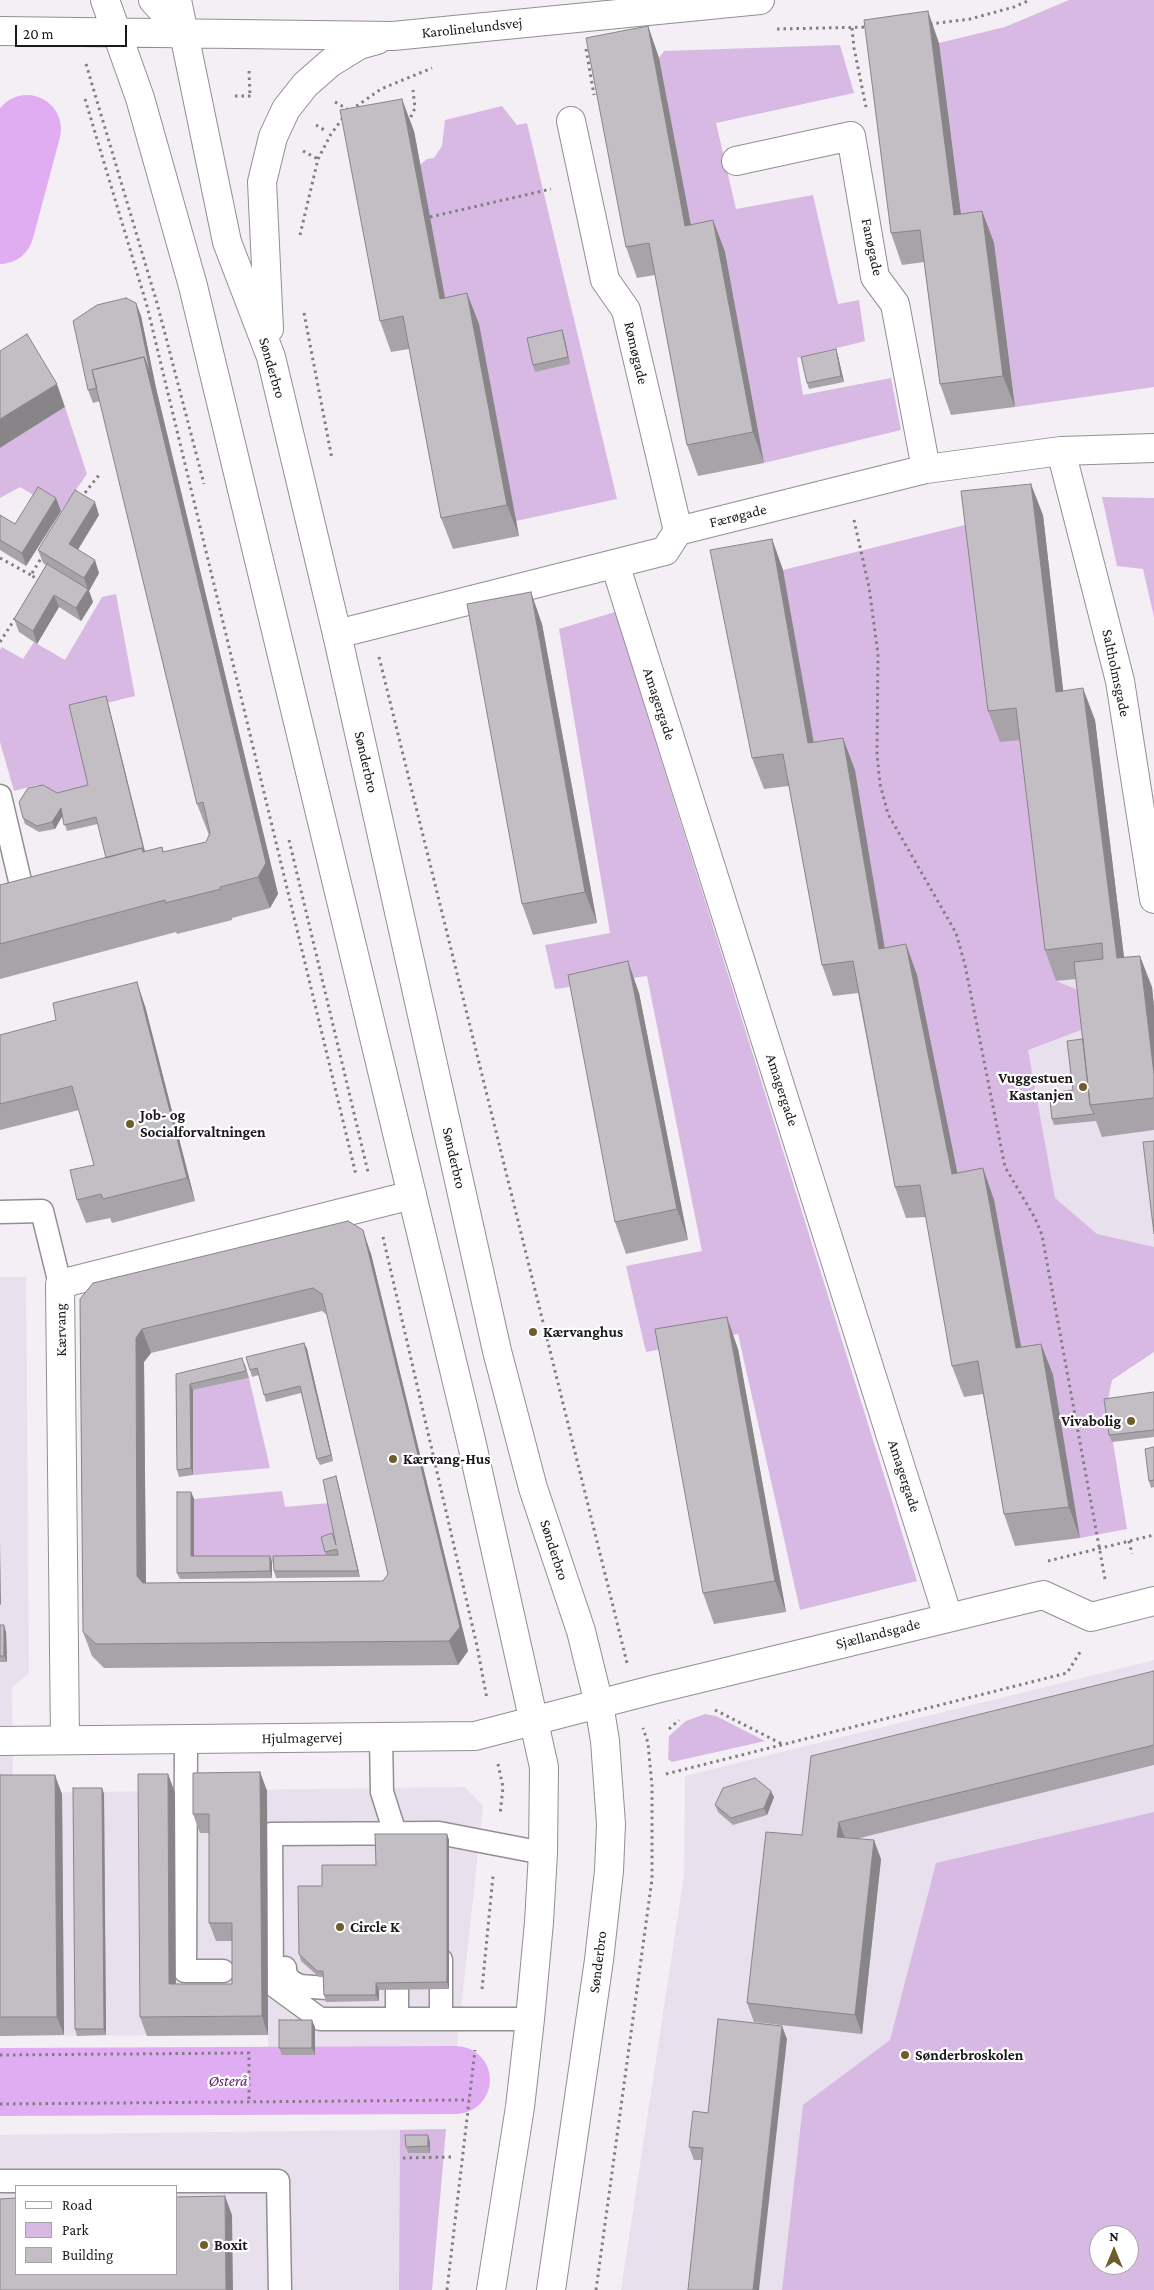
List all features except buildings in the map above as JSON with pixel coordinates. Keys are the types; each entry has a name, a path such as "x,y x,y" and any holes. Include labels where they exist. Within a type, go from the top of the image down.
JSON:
{"street":[{"path":"105,0 140,98 192,286 471,1440 544,1767 540,1922 520,2106 491,2290"},
{"path":"117,33 119,0"},
{"path":"153,0 184,34"},
{"name":"Sønderbro","path":"177,0 227,242 271,357 337,634 497,1351 533,1488 581,1631 599,1704 610,1786 610,1871 599,1960 551,2290"},
{"name":"Karolinelundsvej","path":"0,31 393,36 760,0"},
{"path":"271,357 262,182 273,137 286,109 305,84 330,63 359,45 393,36"},
{"name":"Rømøgade","path":"571,121 605,280 626,310 678,531"},
{"path":"736,161 851,136"},
{"name":"Fanøgade","path":"851,136 876,277 894,304 926,469"},
{"name":"Færøgade","path":"678,531 926,469 1061,451 1154,448"},
{"name":"Saltholmsgade","path":"1061,451 1120,681 1154,899"},
{"path":"337,634 665,551 678,531"},
{"name":"Amagergade","path":"615,564 948,1617"},
{"name":"Kærvang","path":"65,1740 60,1284 412,1195"},
{"path":"1043,1595 1101,1614 1154,1601"},
{"name":"Sjællandsgade","path":"599,1704 1043,1595"},
{"name":"Hjulmagervej","path":"0,1741 466,1737 599,1704"}],"lane":[{"path":"0,796 21,885"},
{"path":"0,1212 42,1211 60,1284"},
{"path":"382,1737 382,1792 395,1833 396,1871"},
{"path":"186,1739 185,1971 223,1971"},
{"path":"530,2019 320,2019 272,1984 271,1834 395,1833 439,1843 543,1854"},
{"path":"283,1834 285,1973 290,1981 300,1986 326,1988"},
{"path":"396,1938 388,1987 397,2019"},
{"path":"440,1940 441,2019"},
{"path":"0,2181 278,2181 280,2290"}],"path":[{"path":"927,24 970,19 1014,7 1030,0"},
{"path":"851,136 871,131 854,48 852,28"},
{"path":"86,67 157,303"},
{"path":"235,96 250,96 249,71"},
{"path":"399,125 407,124 415,108 413,90"},
{"path":"85,100 147,306 358,1180"},
{"path":"313,124 326,131"},
{"path":"300,240 318,159 331,134"},
{"path":"302,150 318,159"},
{"path":"430,217 584,181"},
{"path":"304,312 334,465"},
{"path":"77,503 99,475"},
{"path":"666,1774 1068,1673 1101,1614 1099,1548 1042,1235 1005,1167 956,934 888,814 880,784 877,754 878,654 869,587 848,489"},
{"path":"31,575 46,551"},
{"path":"0,558 40,581 35,588"},
{"path":"0,642 20,611"},
{"path":"371,625 648,1743 652,1786 652,1879 596,2290"},
{"path":"312,936 376,1204 477,1646 492,1732"},
{"path":"1043,1595 1047,1561 1154,1535"},
{"path":"1129,1541 1132,1554"},
{"path":"711,1710 717,1710 782,1744"},
{"path":"669,1729 682,1717"},
{"path":"0,2055 249,2053 249,2100"},
{"path":"0,2104 249,2100 469,2100"},
{"path":"403,2158 452,2157"}],"shaded area":[{"name":"Vuggestuen Kastanjen","path":"1113,974 1128,989 1152,987 1154,1007 1154,1290 1052,1199 995,993 1056,981"},
{"path":"0,1277 26,1277 29,1673 12,1688 13,1793 465,1787 483,1806 456,2056 269,2057 268,2035 0,2036"},
{"name":"Sønderbroskolen","path":"1154,1660 1154,2290 621,2290 684,1875 685,1776"},
{"path":"446,2129 432,2290 0,2290 0,2135"}],"green space":[{"path":"1069,0 1154,0 1154,387 1015,407 994,243 965,246 939,43 1005,27"},
{"path":"840,45 854,93 716,123 736,209 813,195 838,304 859,300 865,341 797,358 803,395 891,378 901,430 764,463 725,252 697,257 659,58 664,51"},
{"path":"502,106 517,125 527,123 617,499 516,521 479,325 451,330 420,165 427,159 434,158 442,146 445,120"},
{"path":"65,407 87,474 61,511 20,487 0,498 0,448"},
{"path":"1102,497 1154,498 1154,617 1143,569 1117,566"},
{"path":"973,523 1027,740 1056,981 1085,993 1089,1027 1028,1050 1055,1198 1097,1234 1154,1247 1154,1352 1112,1380 1107,1405 1127,1529 1080,1538 1053,1376 1027,1379 963,1205 890,981 855,770 819,774 783,570"},
{"path":"116,594 135,696 71,712 91,792 59,800 40,793 37,785 14,791 0,742 0,650 2,647 23,659 34,642 65,660 102,597"},
{"path":"615,612 917,1581 800,1610 738,1334 646,1352 626,1266 702,1251 647,976 555,989 545,945 610,933 559,629"},
{"path":"249,1378 270,1468 193,1475 193,1390"},
{"path":"282,1491 285,1507 329,1503 340,1562 194,1563 194,1499"},
{"path":"705,1714 716,1716 765,1741 672,1762 668,1759 669,1736 686,1721"},
{"path":"1154,1812 1154,2290 782,2290 803,2105 890,2040 936,1863"},
{"path":"446,2129 432,2290 399,2290 400,2130"}],"waterway":[{"path":"0,230 27,129"},
{"name":"Østerå","path":"0,2082 456,2080"}],"place":[{"name":"Vuggestuen Kastanjen","path":"1083,1087"},
{"name":"Job- og Socialforvaltningen","path":"130,1124"},
{"name":"Kærvanghus","path":"533,1332"},
{"name":"Vivabolig","path":"1131,1421"},
{"name":"Kærvang-Hus","path":"393,1459"},
{"name":"Circle K","path":"340,1927"},
{"name":"Sønderbroskolen","path":"905,2055"},
{"name":"Boxit","path":"204,2245"}]}
